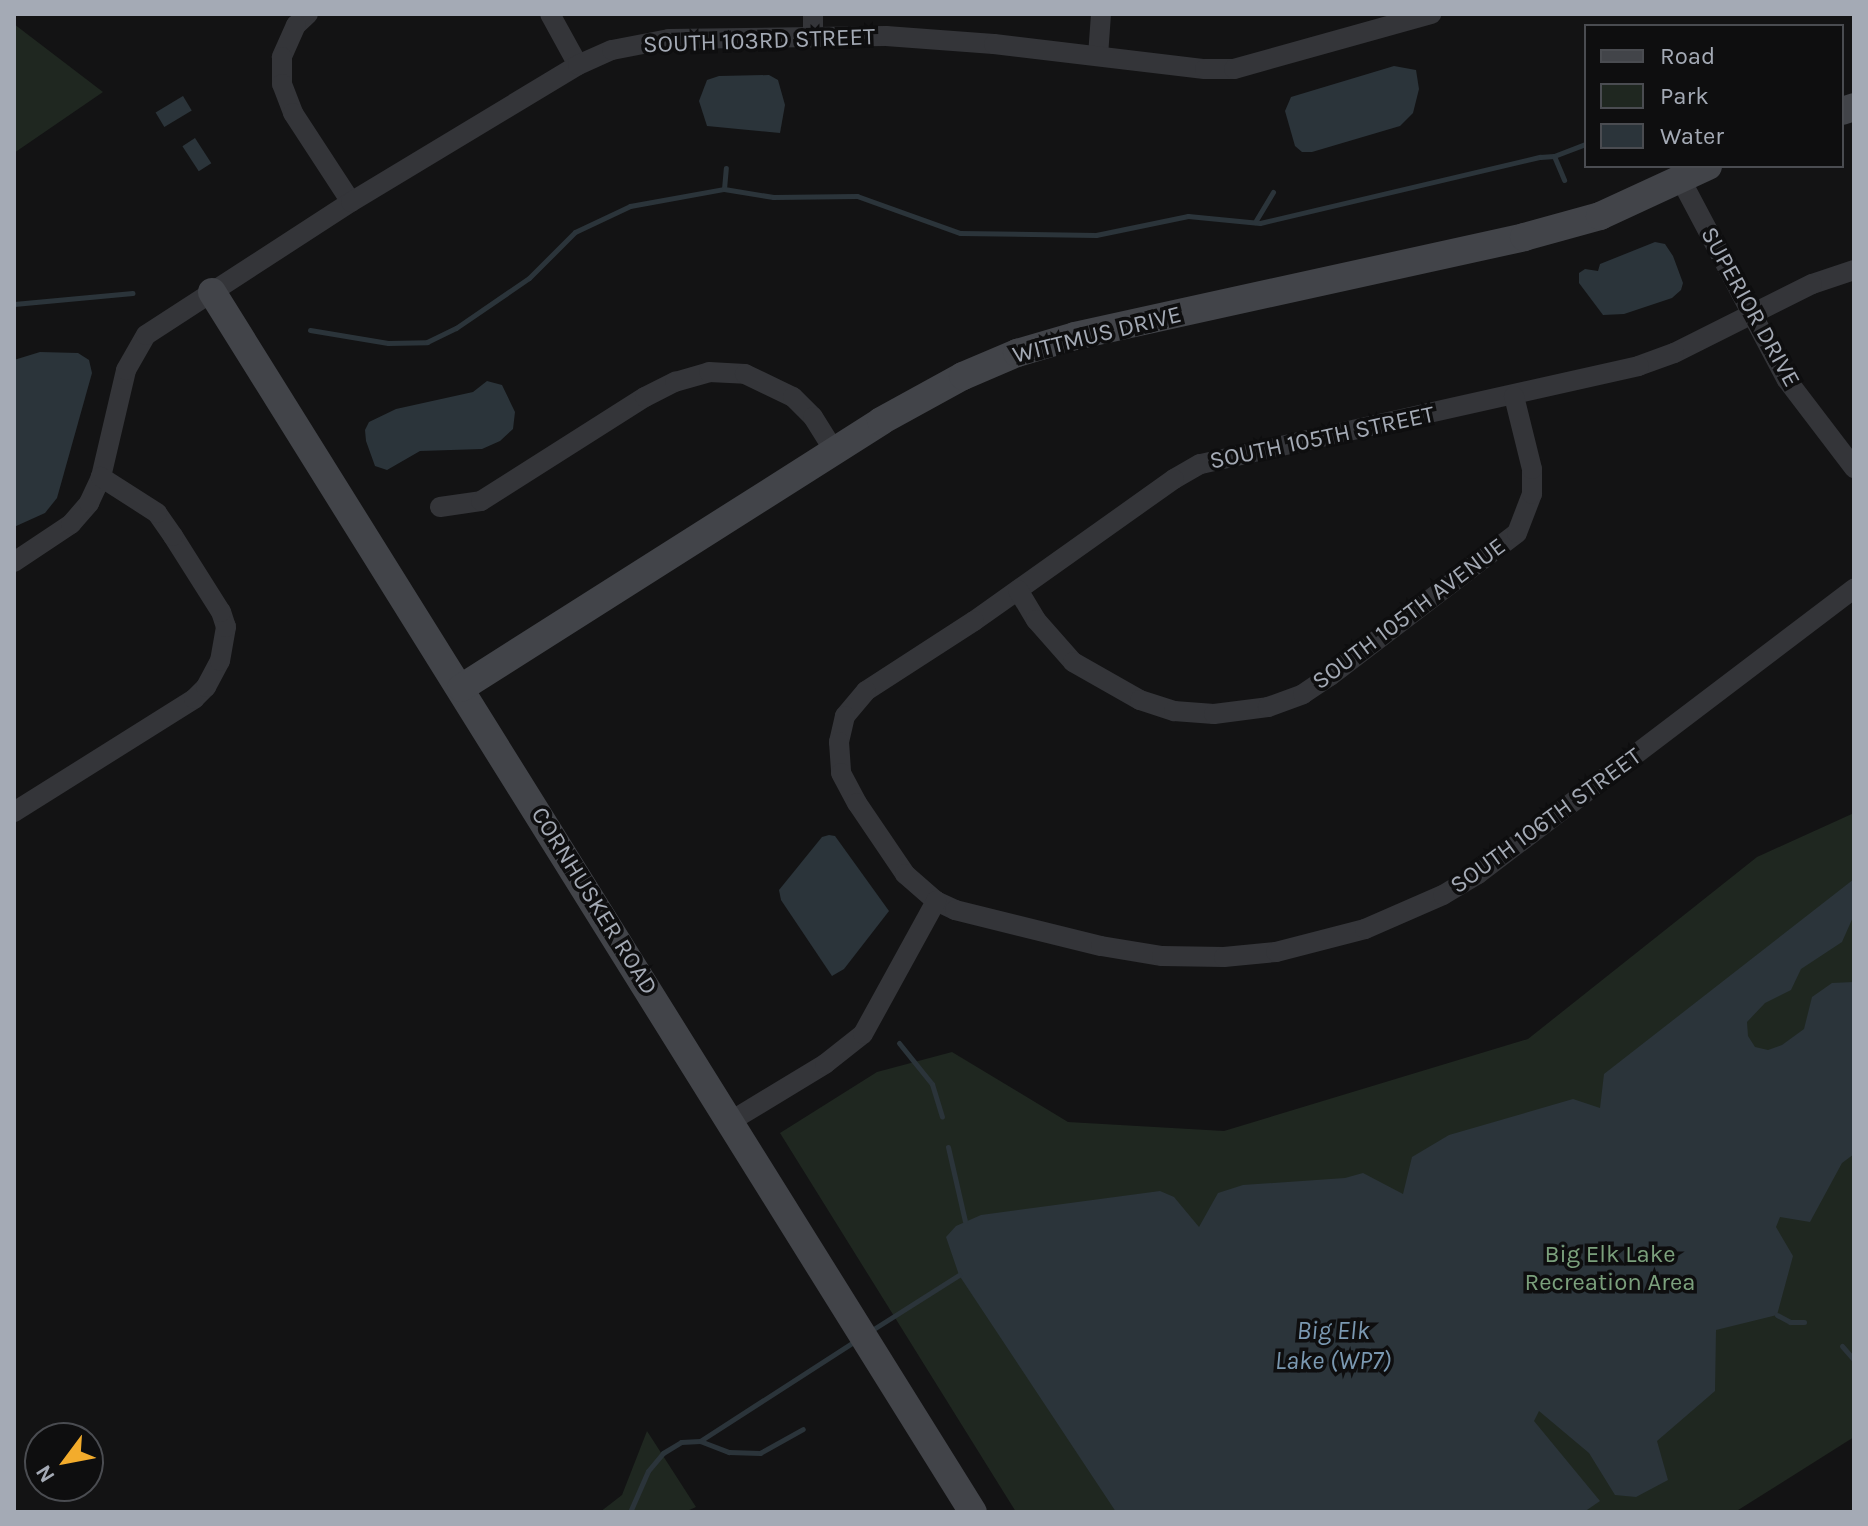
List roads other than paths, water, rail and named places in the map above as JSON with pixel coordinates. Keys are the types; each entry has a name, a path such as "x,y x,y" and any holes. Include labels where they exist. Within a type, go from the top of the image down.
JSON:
{"street":[{"path":"308,14 296,25 282,57 282,84 293,113 351,202"},
{"path":"550,14 578,65"},
{"path":"813,14 813,38"},
{"path":"1098,56 1101,14"},
{"name":"SOUTH 103RD STREET","path":"14,562 71,524 89,503 101,477 126,370 146,335 351,202 578,65 627,46 669,39 886,36 1234,69 1396,19 1431,14"},
{"name":"WITTMUS DRIVE","path":"461,688 834,450 963,376 1017,353 1075,336 1524,237 1600,216 1704,168"},
{"name":"SUPERIOR DRIVE","path":"1681,180 1787,380 1854,468"},
{"name":"SOUTH 105TH STREET","path":"936,901 905,874 857,803 841,773 839,742 845,716 866,691 1200,464 1639,366 1753,316 1812,284 1854,270"},
{"name":"CORNHUSKER ROAD","path":"212,292 973,1512"},
{"path":"440,507 481,501 645,397 675,382 709,372 745,374 793,397 813,417 834,450"},
{"name":"SOUTH 105TH AVENUE","path":"1018,590 1036,620 1073,662 1140,700 1174,711 1214,714 1268,707 1303,694 1517,533 1527,513 1532,481 1514,396"},
{"path":"14,812 194,699 206,687 220,661 226,627 221,612 173,536 157,513 101,477"},
{"name":"SOUTH 106TH STREET","path":"936,901 955,910 1019,927 1162,956 1224,957 1276,952 1365,929 1443,895 1478,874 1854,589"},
{"path":"731,1121 825,1064 863,1034 936,901"}],"water":[{"path":"1394,66 1416,70 1419,89 1413,113 1400,126 1312,152 1302,152 1295,146 1285,111 1291,97"},
{"path":"769,75 778,80 785,105 780,133 707,126 699,101 707,80 719,76"},
{"path":"183,96 192,111 164,127 156,112"},
{"path":"195,138 211,163 199,171 182,146"},
{"path":"1655,242 1665,244 1673,256 1683,283 1681,290 1672,298 1624,314 1603,315 1579,283 1579,273 1585,269 1598,271 1600,264"},
{"path":"40,352 78,353 89,360 92,373 57,498 45,513 14,527 14,360"},
{"path":"487,381 502,385 515,412 513,429 500,441 482,449 420,451 387,470 375,466 366,441 365,430 369,422 396,409 473,392"},
{"path":"835,836 889,911 844,969 832,976 781,900 779,890 822,837"},
{"name":"Big Elk Lake (WP7)","path":"1854,879 1854,915 1842,942 1801,969 1791,990 1765,1003 1747,1022 1748,1036 1755,1047 1768,1050 1782,1045 1804,1029 1812,997 1832,983 1854,982 1854,1154 1842,1163 1810,1222 1780,1217 1776,1227 1793,1256 1777,1315 1716,1330 1715,1391 1657,1441 1668,1480 1636,1497 1615,1495 1589,1453 1539,1411 1534,1421 1600,1501 1584,1512 1116,1512 959,1275 946,1237 956,1226 981,1215 1160,1191 1174,1197 1199,1227 1218,1193 1243,1185 1345,1178 1363,1173 1403,1194 1412,1157 1449,1135 1573,1099 1600,1108 1604,1074"}],"waterway":[{"path":"1554,156 1584,145"},
{"path":"310,330 388,343 427,342 456,328 529,278 575,232 630,206 724,189 773,197 857,196 960,233 1096,235 1188,216 1260,223 1540,157 1554,156 1564,180"},
{"path":"724,189 726,168"},
{"path":"1255,222 1273,192"},
{"path":"14,304 132,293"},
{"path":"899,1043 932,1084 942,1117"},
{"path":"948,1147 965,1221"},
{"path":"872,1330 959,1275"},
{"path":"1777,1315 1790,1322 1804,1322"},
{"path":"700,1441 857,1340"},
{"path":"1842,1346 1854,1360"},
{"path":"630,1512 648,1471 663,1453 681,1442 700,1441 729,1452 760,1453 803,1429"}],"park label":[{"name":"Big Elk Lake Recreation Area","path":"1610,1269"}]}
